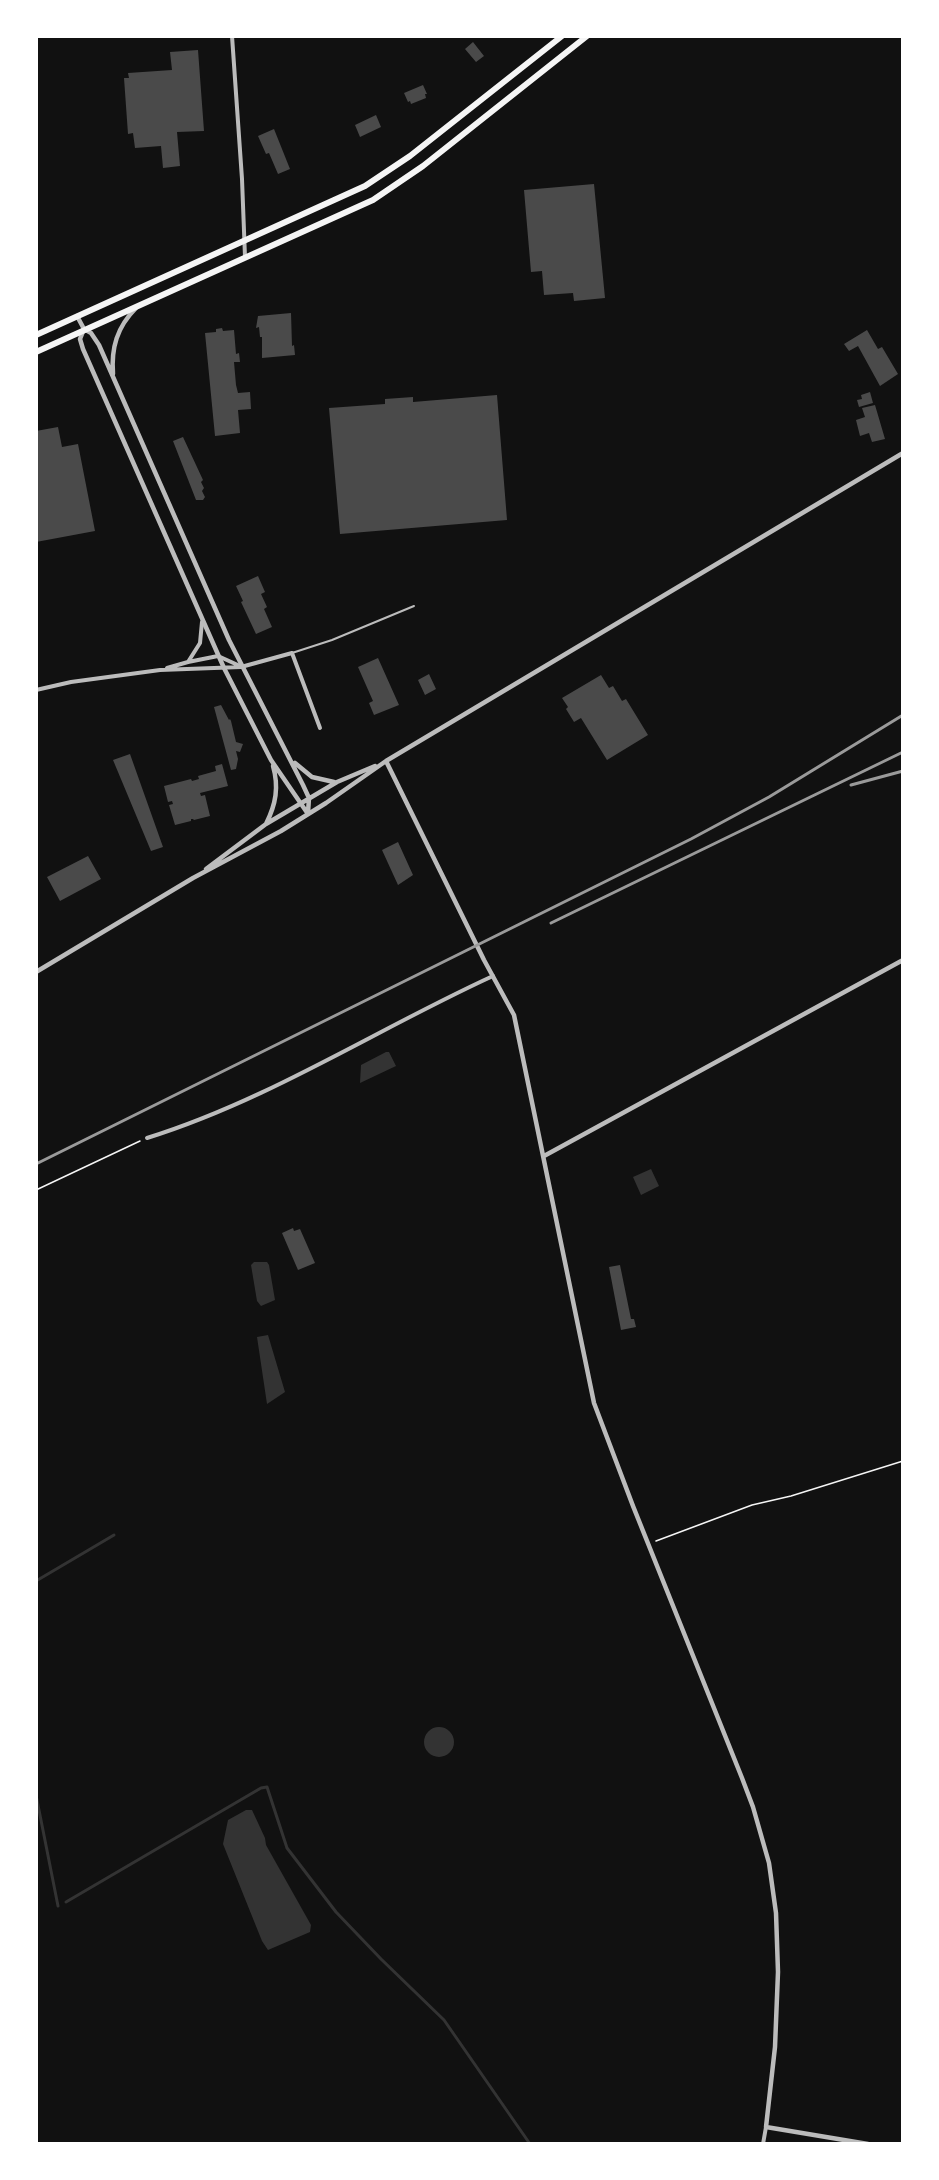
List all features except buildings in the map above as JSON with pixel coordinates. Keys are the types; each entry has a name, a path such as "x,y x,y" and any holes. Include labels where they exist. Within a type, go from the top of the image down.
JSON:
{"main road":[{"path":"36,335 344,197 380,177 562,36"},
{"path":"36,352 359,208 398,185 587,36"}],"street":[{"path":"232,36 245,258"},
{"path":"114,380 113,353 116,338 129,315 139,305"},
{"path":"77,316 84,329 96,339 241,667 292,760 309,798 308,814"},
{"path":"84,329 80,339 83,349 218,656 271,760 308,814"},
{"path":"36,972 308,814 386,761 903,453"},
{"path":"188,662 200,643 202,621"},
{"path":"36,690 71,682 160,670 241,667 292,653 320,728"},
{"path":"160,670 218,656 241,667"},
{"path":"266,824 276,796 276,782 271,760"},
{"path":"292,760 312,777 322,781 337,782"},
{"path":"193,879 266,824 300,803 337,782 386,761"},
{"path":"386,761 493,976 510,1005 517,1024 594,1403 746,1788 769,1863 776,1913 778,1972 775,2048 763,2144"},
{"path":"544,1156 903,960"},
{"path":"147,1138 207,1116 276,1085 425,1008 493,976"},
{"path":"766,2127 868,2144"}],"lane":[{"path":"292,653 332,640 414,606"}],"path":[{"path":"36,1190 147,1138"},
{"path":"648,1544 752,1505 790,1496 903,1461"}],"shaded area":[{"path":"389,1052 396,1066 360,1083 361,1065"},
{"path":"651,1169 659,1186 641,1195 633,1177"},
{"path":"254,1262 267,1262 269,1265 275,1300 261,1306 257,1301 251,1265"},
{"path":"268,1335 285,1392 267,1404 257,1337"},
{"path":"439,1727 450,1731 454,1742 450,1753 439,1757 428,1753 424,1742 428,1731"},
{"path":"246,1810 252,1810 266,1845 311,1925 310,1932 268,1950 262,1941 223,1844 228,1820"}],"waterway":[{"path":"36,1581 114,1535"},
{"path":"66,1902 261,1788 267,1787 287,1848 336,1912 444,2020 530,2144"},
{"path":"36,1795 58,1906"}],"railway":[{"path":"36,1164 691,839 769,797 903,715"},
{"path":"551,923 903,752"},
{"path":"851,785 903,771"}]}
